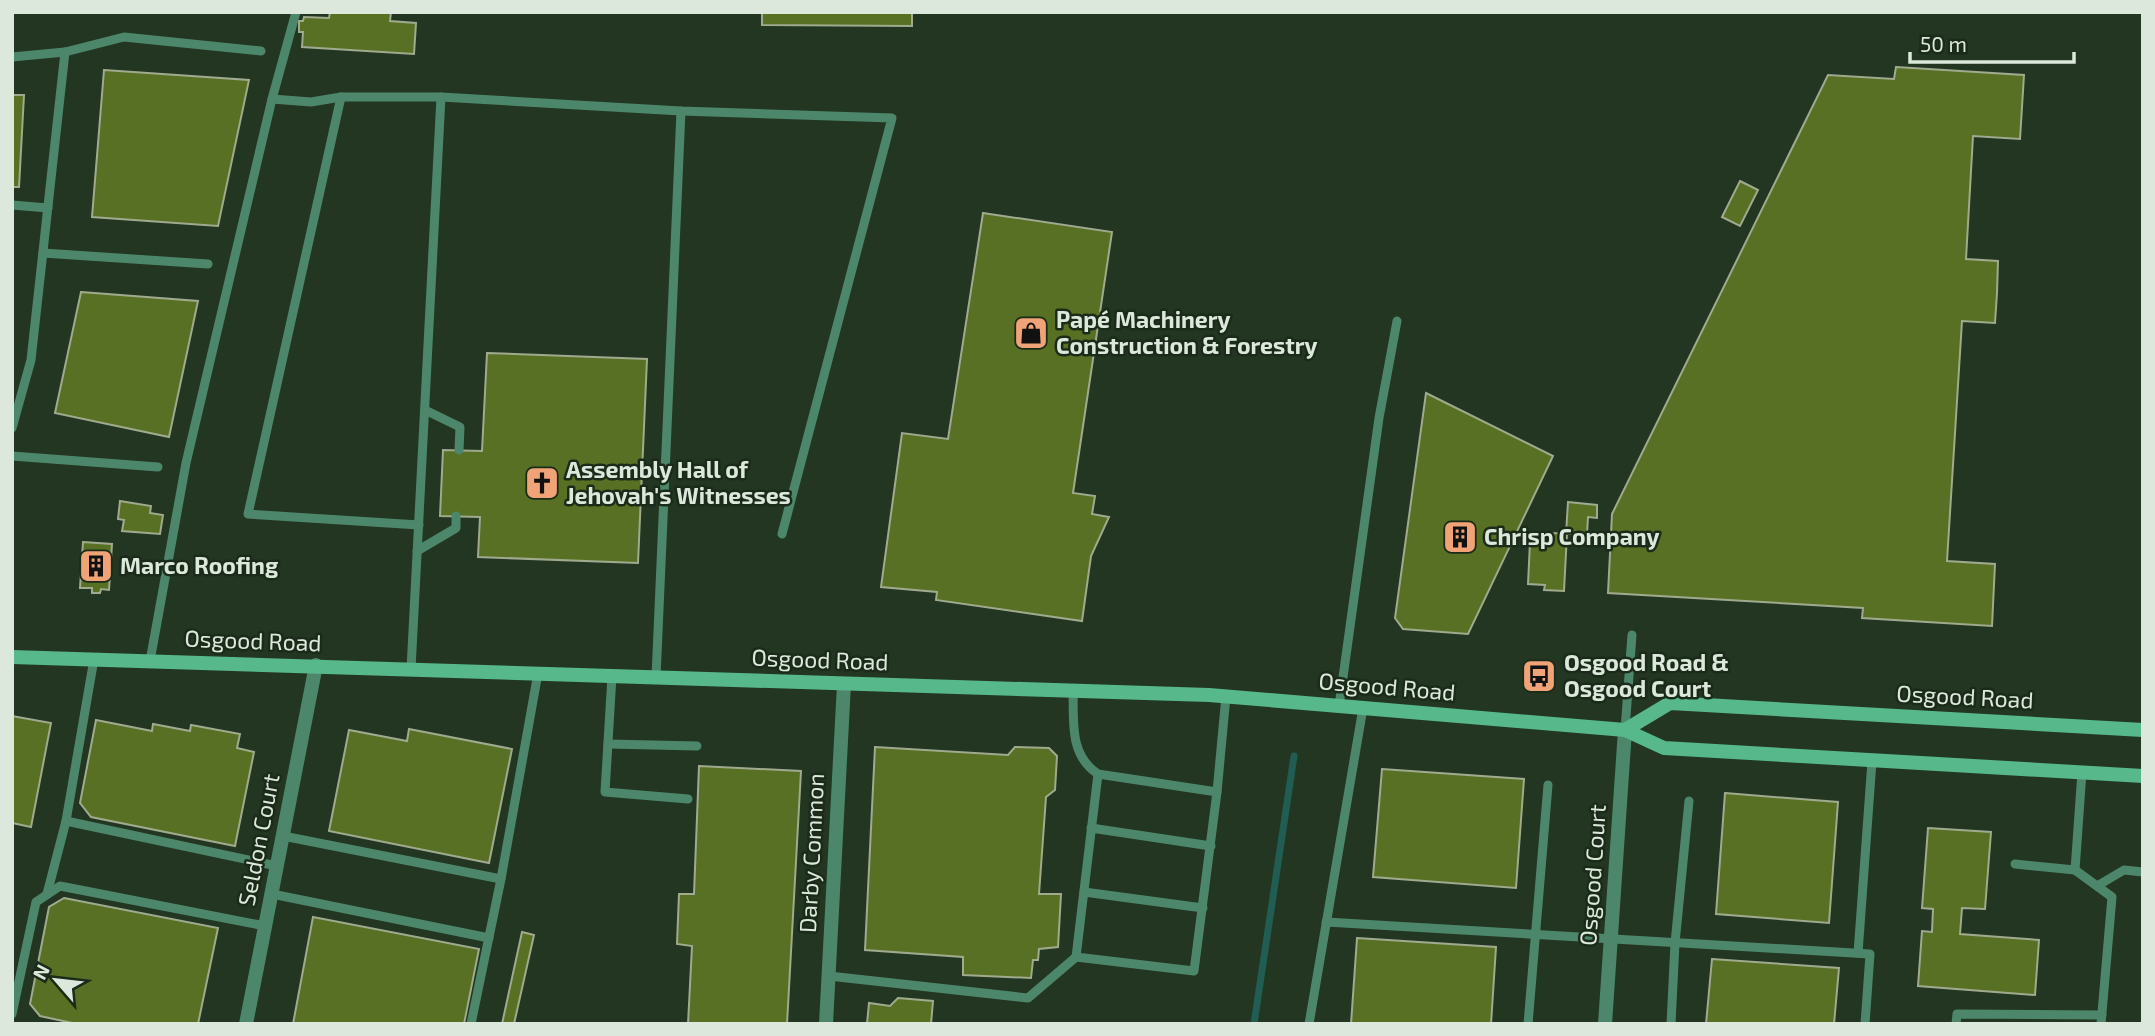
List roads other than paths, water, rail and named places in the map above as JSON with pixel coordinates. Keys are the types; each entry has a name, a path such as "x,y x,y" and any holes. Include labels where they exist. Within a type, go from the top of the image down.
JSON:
{"main road":[{"name":"Osgood Road","path":"12,657 1226,696 1625,730 1664,748 2143,776"},
{"name":"Osgood Road","path":"1625,730 1670,702 2143,730"}],"street":[{"name":"Seldon Court","path":"246,1024 316,665"},
{"name":"Darby Common","path":"826,1024 844,684"},
{"name":"Osgood Court","path":"1605,1024 1625,730"}],"lane":[{"path":"150,661 186,463 272,99 296,12"},
{"path":"12,57 65,52 124,37 261,51"},
{"path":"12,428 14,407 31,360 65,52"},
{"path":"272,99 310,102 341,97 441,97 681,111 892,118 782,534"},
{"path":"341,97 248,514 419,524"},
{"path":"411,669 441,97"},
{"path":"656,677 681,111"},
{"path":"12,205 48,208"},
{"path":"43,253 208,264"},
{"path":"1339,706 1379,418 1397,321"},
{"path":"425,410 460,427 459,450"},
{"path":"12,456 158,467"},
{"path":"417,551 456,528 457,516"},
{"path":"1625,730 1632,635"},
{"path":"47,894 66,821 94,660"},
{"path":"471,1024 501,879 538,673"},
{"path":"612,676 604,792 688,799"},
{"path":"1073,691 1075,746 1085,766 1098,774 1217,792"},
{"path":"1076,957 1194,971 1211,846 1226,696"},
{"path":"1309,1024 1363,708"},
{"path":"608,744 697,746"},
{"path":"1858,953 1872,761"},
{"path":"2075,870 2082,772"},
{"path":"829,976 1028,998 1076,957 1098,774"},
{"path":"1528,1024 1548,785"},
{"path":"1671,1024 1675,943 1689,801"},
{"path":"66,821 277,866"},
{"path":"1091,828 1211,846"},
{"path":"283,836 501,879"},
{"path":"1956,1024 1957,1014 2102,1019 2112,897 2075,870 2015,864"},
{"path":"2096,886 2124,870 2143,872"},
{"path":"12,1014 36,902 60,886 265,926"},
{"path":"1084,892 1203,908"},
{"path":"272,894 489,938"},
{"path":"1326,922 1870,954 1864,1024"}],"waterway":[{"path":"1254,1024 1294,756"}],"place":[{"name":"Papé Machinery Construction & Forestry","path":"1031,333"},
{"name":"Assembly Hall of Jehovah's Witnesses","path":"542,483"},
{"name":"Chrisp Company","path":"1460,537"},
{"name":"Marco Roofing","path":"96,566"},
{"name":"Osgood Road & Osgood Court","path":"1539,676"}]}
